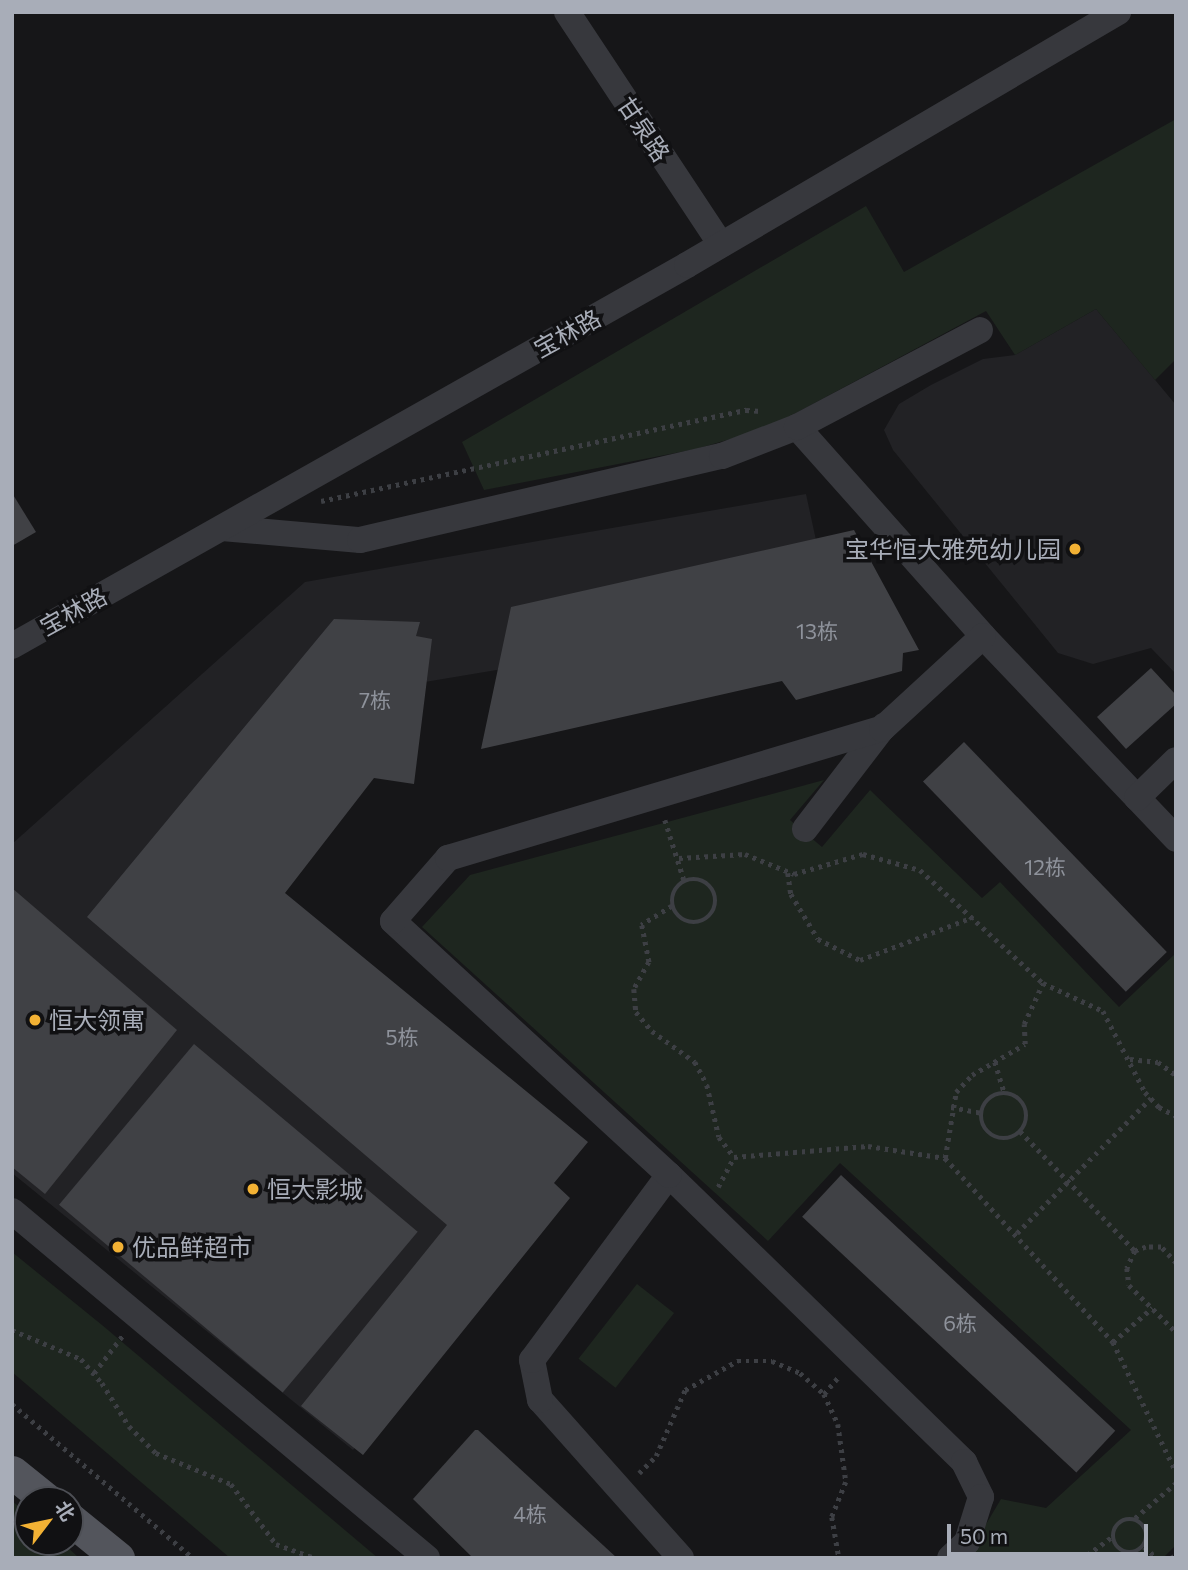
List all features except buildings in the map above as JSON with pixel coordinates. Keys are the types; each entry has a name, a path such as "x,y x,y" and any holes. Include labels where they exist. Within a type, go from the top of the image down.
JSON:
{"main road":[{"path":"12,1472 30,1486"},
{"path":"84,1530 118,1558"}],"street":[{"name":"甘泉路","path":"567,12 721,245"},
{"name":"宝林路","path":"12,646 721,245 1118,12"},
{"path":"222,528 360,540 722,456 797,426 980,330"},
{"path":"797,426 983,636 1176,839"},
{"path":"805,829 884,726 983,636"},
{"path":"884,726 448,858 393,921 669,1175 964,1462 981,1497 967,1542 950,1558"},
{"path":"1137,798 1176,760"},
{"path":"669,1175 531,1360 540,1400 681,1558"},
{"path":"12,1211 427,1558"}],"path":[{"path":"279,495 331,502 746,410 771,412 797,426"},
{"path":"656,796 679,858 684,880"},
{"path":"679,858 745,854 794,874 863,854 920,870 1043,983 1103,1010 1151,1098 1176,1116"},
{"path":"788,872 791,894 818,939 860,960 974,917"},
{"path":"699,878 711,888 717,899 714,914 704,922 691,924 680,918 672,906 673,892 684,880 699,878"},
{"path":"672,906 642,926 649,962 634,989 636,1012 652,1031 695,1062 706,1085 719,1138 734,1157"},
{"path":"945,1158 951,1107 972,1075 1025,1044 1024,1024 1043,983"},
{"path":"1130,1059 1158,1062 1175,1073"},
{"path":"995,1062 1004,1092"},
{"path":"981,1113 992,1095 1004,1092 1017,1096 1025,1108 1020,1131"},
{"path":"1017,1233 1151,1098"},
{"path":"951,1107 981,1113"},
{"path":"981,1113 992,1137 1001,1140 1020,1131"},
{"path":"1020,1131 1135,1251"},
{"path":"734,1157 869,1146 945,1158 1017,1233 1113,1342 1176,1472"},
{"path":"705,1210 734,1157"},
{"path":"1135,1251 1161,1247 1176,1263"},
{"path":"1135,1251 1127,1268 1129,1285 1176,1332"},
{"path":"1113,1342 1152,1308"},
{"path":"94,1373 138,1315"},
{"path":"12,1330 81,1359 94,1373 129,1426 156,1453 231,1484 276,1544 315,1558"},
{"path":"621,1490 656,1456 685,1390 707,1374 737,1361 772,1361 800,1373 824,1394 838,1424 846,1482 832,1517 839,1558"},
{"path":"12,1404 192,1558"},
{"path":"1074,1558 1087,1555 1113,1537 1120,1522 1135,1518 1176,1483"},
{"path":"1135,1518 1145,1530 1144,1547"},
{"path":"1113,1537 1124,1553 1144,1547"},
{"path":"1144,1547 1157,1558"},
{"path":"1171,1558 1176,1555"}],"shaded area":[{"path":"1176,119 1176,359 1155,380 1096,309 1015,355 986,311 768,428 696,449 484,490 462,442 866,206 904,272"},
{"name":"宝华恒大雅苑幼儿园","path":"1096,309 1176,405 1176,674 1151,648 1093,664 1058,653 893,450 884,430 899,404 931,385 983,359 1015,355"},
{"path":"806,494 832,614 365,692 197,895 554,1195 353,1450 12,1173 12,844 305,582"},
{"path":"824,780 790,820 822,847 870,790 982,898 1000,882 1119,1007 1176,953 1176,1545 1163,1558 966,1558 1001,1499 1046,1508 1131,1430 840,1163 768,1241 422,927 470,875"},
{"path":"12,1252 378,1558 230,1558 12,1372"},
{"path":"637,1284 674,1313 616,1388 579,1359"},
{"path":"12,1501 14,1556 79,1558 12,1558"}],"place":[{"name":"宝华恒大雅苑幼儿园","path":"1075,549"},
{"name":"恒大领寓","path":"35,1020"},
{"name":"恒大影城","path":"253,1189"},
{"name":"优品鲜超市","path":"118,1247"}]}
